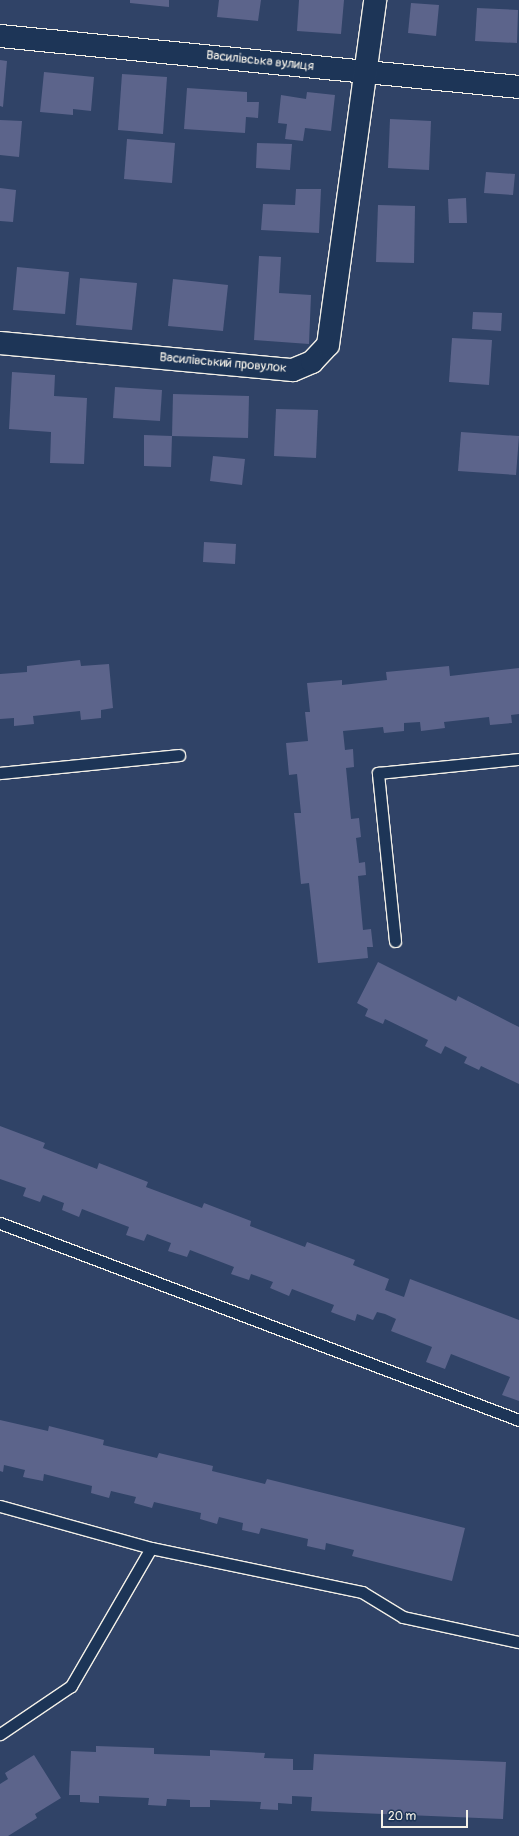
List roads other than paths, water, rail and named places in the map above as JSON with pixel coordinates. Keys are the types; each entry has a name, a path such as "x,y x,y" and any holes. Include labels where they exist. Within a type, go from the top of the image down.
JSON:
{"street":[{"name":"Василівський провулок","path":"0,343 293,370 312,362 328,345 375,0"},
{"name":"Василівська вулиця","path":"0,36 519,87"}],"lane":[{"path":"0,773 179,754"},
{"path":"395,941 378,773 519,759"},
{"path":"0,1223 519,1420"},
{"path":"0,1506 151,1548 362,1592 403,1617 519,1642"},
{"path":"0,1734 71,1686 151,1548"}]}
